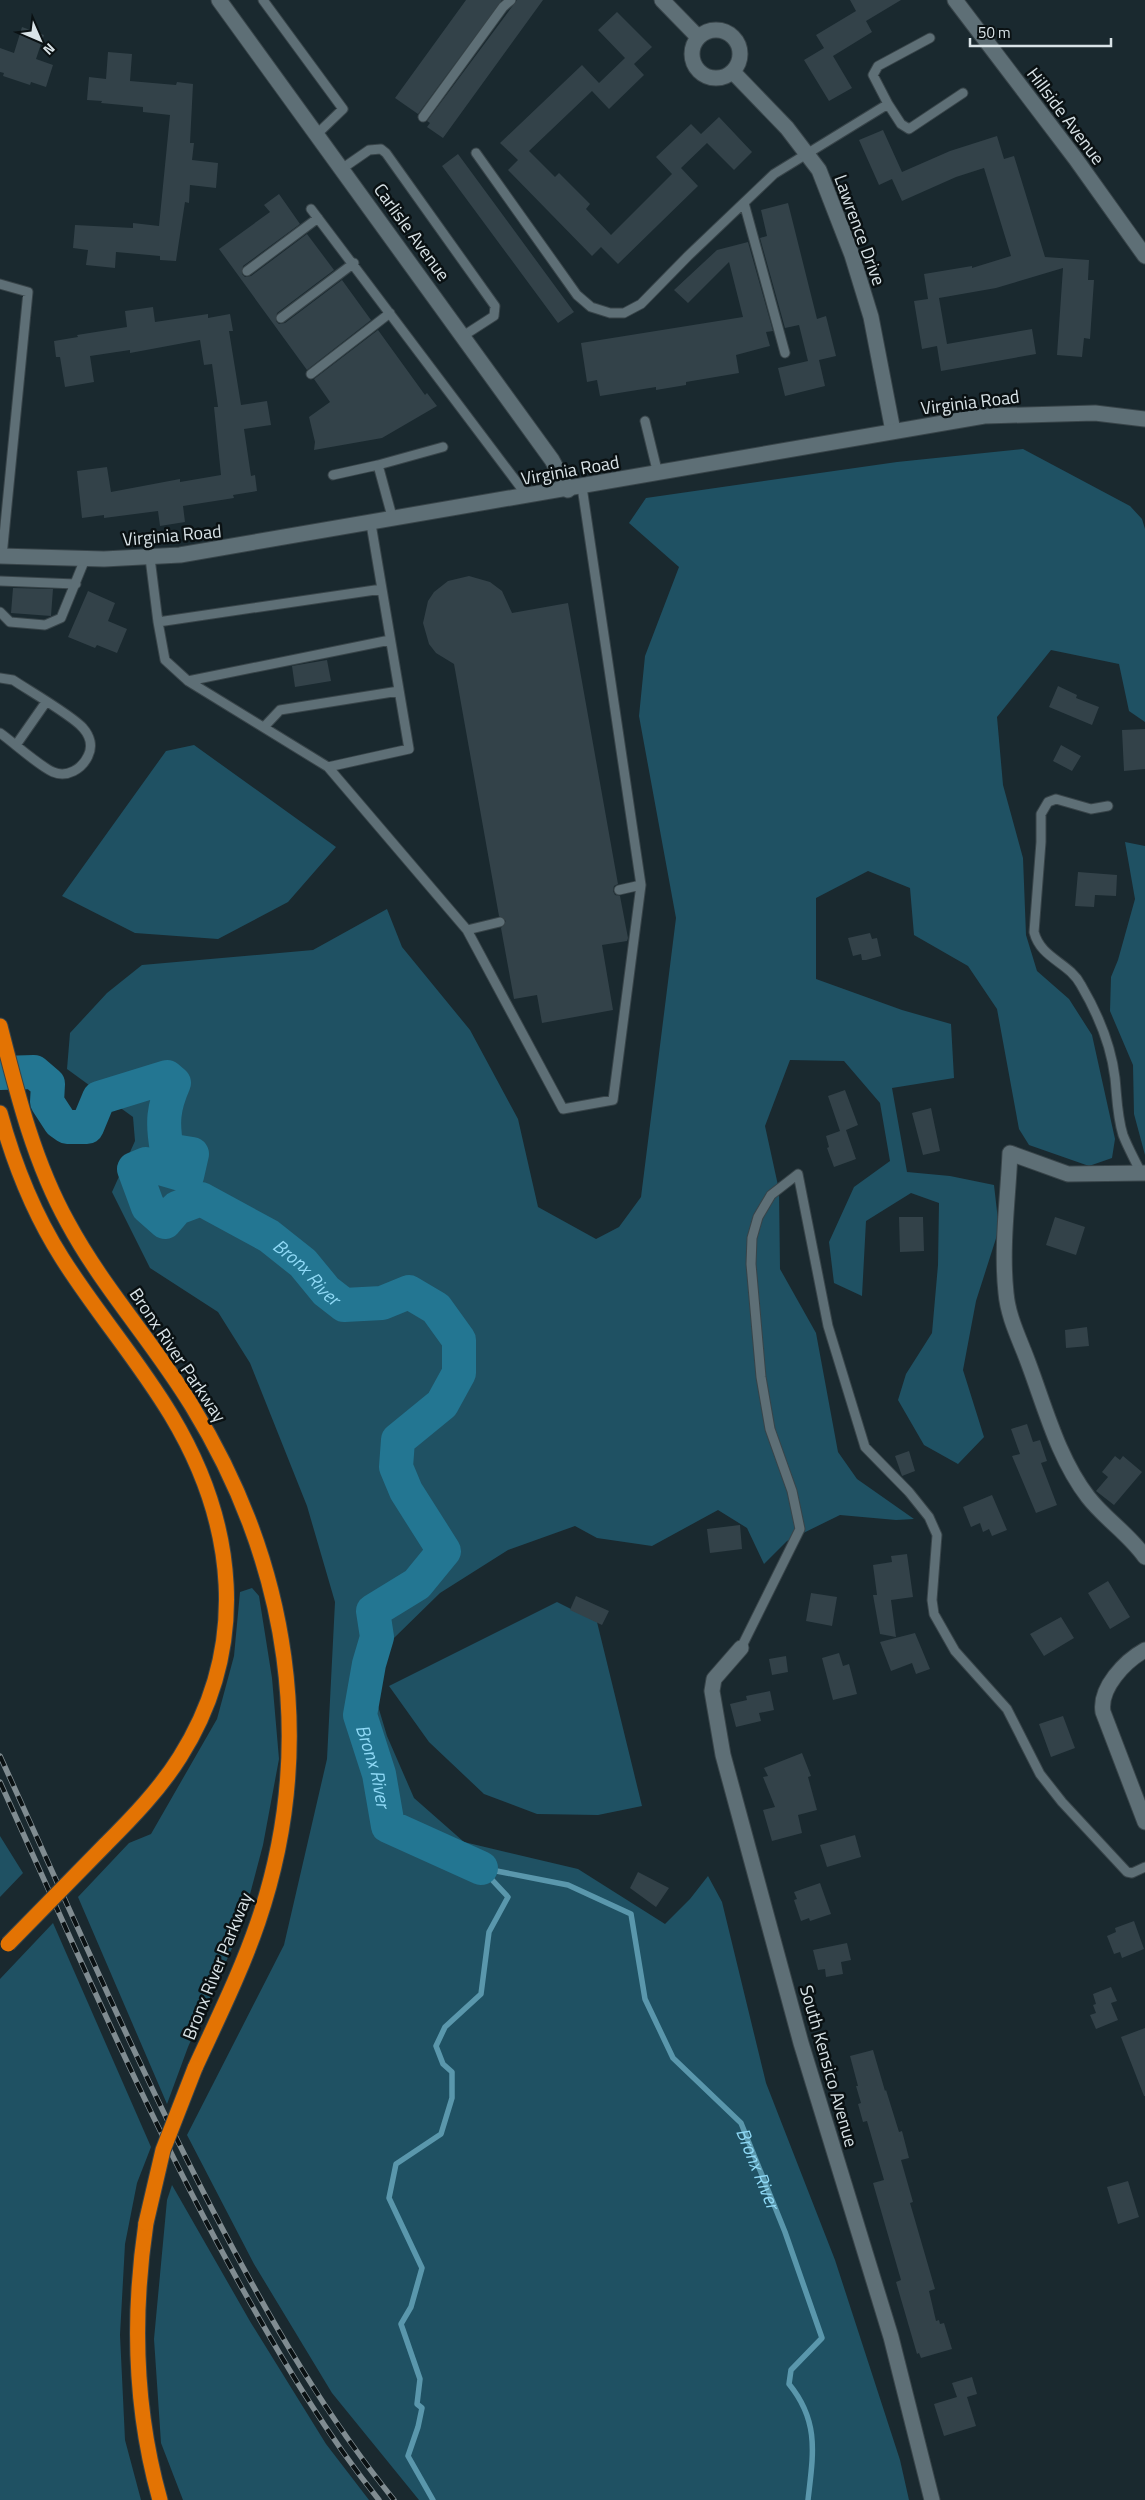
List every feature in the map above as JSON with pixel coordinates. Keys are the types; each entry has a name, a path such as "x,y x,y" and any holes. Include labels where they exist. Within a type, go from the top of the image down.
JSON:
{"highway":[{"name":"Bronx River Parkway","path":"1,1031 19,1098 40,1162 68,1224 86,1254 185,1394 228,1471 266,1568 281,1636 289,1695 290,1746 288,1783 279,1844 257,1924 195,2068 163,2150 146,2222 138,2291 136,2352 142,2417 160,2500"},
{"path":"0,1114 23,1181 54,1243 161,1399 187,1443 213,1505 224,1554 227,1605 223,1640 215,1678 204,1710 190,1740 172,1770 150,1797 105,1845 4,1948"}],"street":[{"name":"Carlisle Avenue","path":"219,0 343,168 552,460 575,488"},
{"path":"662,0 698,37"},
{"name":"Hillside Avenue","path":"955,0 1075,158 1145,256"},
{"path":"720,30 733,37 740,50 737,66 732,72 719,78 711,78 698,71 691,58 691,50 698,37 705,32 720,30"},
{"name":"Lawrence Drive","path":"732,72 787,128 819,170 852,255 871,317 893,431"},
{"name":"Virginia Road","path":"1,556 85,559 150,558 237,547 984,416 1055,412 1095,413 1145,419"},
{"path":"1143,1173 1068,1174 1010,1152 1006,1294 1015,1329 1046,1413 1074,1476 1088,1497 1115,1526 1134,1541 1145,1557"},
{"name":"South Kensico Avenue","path":"741,1648 714,1679 712,1691 723,1754 801,2043 891,2337 932,2500"},
{"path":"1145,1650 1121,1669 1107,1690 1102,1704 1103,1712 1145,1822"}],"lane":[{"path":"263,0 343,109 317,134"},
{"path":"423,117 503,7 511,0"},
{"path":"930,38 874,70 873,75 888,104 901,124 909,129 963,93"},
{"path":"476,153 577,295 591,307 610,313 624,313 641,304 774,174 888,104"},
{"path":"343,168 369,150 381,149 386,153 495,306 494,316 463,336"},
{"path":"744,203 785,353"},
{"path":"311,209 354,263 528,497"},
{"path":"247,271 318,218"},
{"path":"281,318 354,263"},
{"path":"0,284 28,292 1,556"},
{"path":"311,374 390,313"},
{"path":"645,421 658,474"},
{"path":"333,475 443,448"},
{"path":"378,465 393,520"},
{"path":"150,558 165,660 188,681 328,767 467,930 563,1109 613,1100 641,885 575,488"},
{"path":"328,767 409,749 371,524"},
{"path":"0,612 10,622 45,626 61,618 85,559"},
{"path":"0,581 76,584"},
{"path":"158,622 382,589"},
{"path":"188,681 390,640"},
{"path":"0,678 13,680 82,726 90,738 91,750 86,762 76,770 67,774 53,772 0,733"},
{"path":"264,727 280,710 399,691"},
{"path":"16,745 46,702"},
{"path":"1108,806 1091,809 1056,799 1048,802 1041,814 1041,842 1034,932 1037,944 1044,952 1080,982 1094,1008 1110,1047 1123,1134 1143,1173"},
{"path":"619,890 641,885"},
{"path":"467,930 500,922"},
{"path":"741,1648 800,1529 792,1491 770,1429 761,1377 751,1264 752,1238 758,1217 772,1195 798,1174 828,1326 865,1447 909,1492 929,1517 937,1535 932,1600 934,1614 955,1651 1007,1709 1040,1774 1062,1802 1127,1872 1132,1873 1145,1868"}],"shaded area":[{"path":"1023,449 1130,506 1142,519 1145,529 1145,722 1129,711 1119,664 1051,650 997,717 1003,785 1023,858 1026,935 1037,971 1069,999 1092,1035 1115,1139 1112,1158 1089,1166 1029,1145 1019,1129 997,1009 968,966 914,935 910,888 868,871 816,898 816,979 902,1010 951,1024 954,1078 892,1088 907,1172 950,1176 994,1185 999,1229 976,1301 963,1370 984,1437 958,1464 924,1445 898,1400 906,1374 932,1333 938,1265 939,1203 911,1193 866,1221 862,1296 834,1283 829,1242 854,1187 890,1161 880,1103 844,1061 790,1060 765,1126 779,1190 780,1269 816,1333 838,1452 857,1479 914,1519 896,1520 840,1515 787,1541 764,1564 747,1528 718,1510 652,1546 597,1538 575,1526 508,1550 440,1593 394,1638 375,1696 387,1736 414,1798 464,1842 578,1869 665,1924 690,1899 708,1876 722,1902 766,2083 835,2260 900,2460 909,2500 419,2500 332,2393 254,2264 187,2135 284,1945 327,1759 335,1602 307,1506 250,1363 218,1312 150,1268 112,1192 135,1141 133,1117 67,1069 70,1033 107,993 142,965 313,950 387,909 402,947 470,1030 518,1119 538,1207 596,1239 619,1227 641,1197 676,918 639,716 645,656 679,567 629,523 646,498 897,462"},
{"path":"194,745 336,847 288,902 218,939 135,933 62,896 166,751"},
{"path":"1125,842 1145,846 1145,1155 1134,1114 1133,1065 1110,1011 1111,977 1118,960 1135,899"},
{"path":"252,1588 259,1596 272,1678 279,1759 263,1845 241,1928 188,2047 167,2104 78,1897 129,1843 151,1834 217,1719 234,1656 240,1592"},
{"path":"557,1602 597,1622 642,1806 598,1815 537,1814 484,1794 429,1742 389,1686"},
{"path":"0,1836 23,1873 0,1897"},
{"path":"53,1923 151,2147 137,2183 125,2244 120,2335 125,2440 141,2500 0,2500 0,1979"},
{"path":"172,2185 251,2323 326,2444 369,2500 183,2500 161,2443 154,2339 167,2200"}],"building":[{"path":"466,0 502,0 418,114 395,98"},
{"path":"517,0 543,0 443,138 427,127 430,123 427,121"},
{"path":"850,0 901,0 866,21 872,32 833,56 852,88 829,101 804,60 824,48 816,35 856,11"},
{"path":"617,12 652,47 634,64 644,75 609,109 592,91 529,151 555,177 559,173 590,204 586,209 611,235 672,174 656,157 691,124 701,134 719,117 752,152 734,170 707,143 681,168 698,186 618,264 601,247 592,256 508,170 518,160 500,143 582,65 599,83 625,58 598,30"},
{"path":"22,27 44,35 36,59 53,65 46,87 31,82 30,85 3,76 4,73 0,72 0,48 14,53"},
{"path":"108,52 132,54 130,81 176,85 177,82 193,84 190,143 194,143 192,160 218,163 216,188 190,185 189,203 185,202 176,261 160,260 160,256 116,252 115,268 86,265 88,250 73,248 75,225 133,228 133,223 159,226 170,115 143,112 143,107 87,100 89,77 106,79"},
{"path":"883,130 902,172 950,151 997,136 1004,159 1014,156 1045,257 1089,260 1088,280 1094,280 1090,339 1084,338 1082,357 1057,355 1063,268 996,288 939,298 947,344 1032,329 1036,354 941,371 937,346 922,349 914,301 928,299 924,274 972,266 972,268 1011,256 984,168 956,177 902,201 892,179 879,185 859,140"},
{"path":"458,154 574,312 558,323 442,166"},
{"path":"279,194 300,224 243,266 242,274 245,277 251,276 307,234 334,270 277,313 276,321 279,324 285,323 342,280 371,320 307,370 219,249 270,212 264,205"},
{"path":"788,203 817,319 826,316 836,356 819,360 825,386 785,396 778,368 808,361 799,325 785,328 760,238 767,236 761,210"},
{"path":"748,242 773,331 766,332 770,346 736,355 739,373 686,382 686,385 656,390 656,387 600,396 597,380 587,382 581,343 743,317 729,262 688,303 674,290 717,250"},
{"path":"153,307 155,322 208,314 208,318 230,314 233,331 229,331 241,405 267,401 271,425 244,429 251,476 255,475 257,491 233,495 234,498 183,506 185,522 160,526 158,511 104,518 104,515 82,518 77,471 107,467 111,492 180,479 180,482 221,475 214,407 218,407 212,364 204,365 200,340 130,353 130,350 90,356 94,382 65,387 60,357 56,357 54,341 78,337 77,335 127,327 125,311"},
{"path":"378,330 425,395 427,393 437,406 382,438 314,450 315,442 309,417 330,402 314,379"},
{"path":"469,576 490,582 502,591 512,613 568,603 618,884 614,886 613,891 615,895 620,896 628,938 627,941 602,945 613,1010 542,1023 537,995 514,999 501,928 506,921 499,916 454,664 436,653 429,644 423,623 428,601 434,592 448,581"},
{"path":"13,588 53,589 51,616 11,613"},
{"path":"88,591 115,603 108,621 127,629 117,653 97,645 95,648 68,637"},
{"path":"327,660 331,681 295,687 292,666"},
{"path":"1058,686 1077,695 1076,698 1099,707 1092,725 1049,707"},
{"path":"1145,729 1145,769 1124,771 1122,730"},
{"path":"1061,745 1081,756 1072,771 1053,761"},
{"path":"1078,872 1117,875 1116,896 1095,895 1094,907 1075,906"},
{"path":"870,933 872,939 877,938 881,956 862,960 861,954 853,956 848,938"},
{"path":"845,1090 858,1125 846,1130 856,1159 834,1167 827,1148 829,1147 826,1136 840,1131 828,1096"},
{"path":"931,1108 940,1151 923,1155 912,1113"},
{"path":"899,1217 923,1217 924,1251 900,1252"},
{"path":"1055,1217 1085,1227 1076,1255 1046,1245"},
{"path":"1087,1327 1089,1346 1066,1348 1065,1330"},
{"path":"1027,1424 1033,1442 1040,1440 1047,1461 1041,1463 1057,1505 1036,1513 1012,1456 1020,1454 1011,1429"},
{"path":"909,1451 915,1471 902,1476 895,1456"},
{"path":"1115,1456 1120,1460 1123,1456 1142,1472 1114,1505 1096,1491 1108,1477 1102,1472"},
{"path":"992,1495 1007,1530 992,1536 989,1529 983,1532 980,1523 971,1527 963,1507"},
{"path":"740,1525 742,1549 710,1553 707,1529"},
{"path":"907,1554 913,1597 891,1600 896,1637 880,1634 873,1595 877,1595 873,1565 892,1562 891,1556"},
{"path":"1108,1581 1130,1617 1110,1629 1088,1593"},
{"path":"811,1593 837,1597 832,1626 806,1621"},
{"path":"576,1596 609,1611 602,1625 570,1610"},
{"path":"1061,1617 1074,1638 1044,1656 1030,1634"},
{"path":"915,1633 930,1669 916,1674 912,1663 891,1671 880,1642"},
{"path":"839,1653 843,1666 849,1664 857,1694 833,1700 822,1658"},
{"path":"786,1656 788,1672 772,1675 769,1659"},
{"path":"770,1691 774,1710 759,1713 761,1721 736,1727 730,1704 747,1700 746,1696"},
{"path":"1063,1716 1075,1748 1051,1757 1039,1724"},
{"path":"802,1753 811,1776 808,1777 817,1810 798,1815 802,1833 772,1841 763,1810 775,1807 763,1777 768,1776 764,1768"},
{"path":"855,1835 861,1857 827,1867 820,1845"},
{"path":"638,1872 669,1888 656,1907 630,1888"},
{"path":"820,1883 831,1914 810,1921 809,1918 801,1921 794,1900 797,1899 794,1892"},
{"path":"1134,1921 1144,1949 1122,1958 1120,1952 1114,1954 1107,1936 1116,1932 1115,1928"},
{"path":"847,1943 851,1960 841,1962 843,1974 826,1977 825,1969 818,1970 813,1950"},
{"path":"1111,1987 1117,2001 1111,2003 1118,2020 1096,2029 1090,2015 1096,2013 1093,2005 1096,2004 1093,1994"},
{"path":"1145,2028 1145,2096 1144,2096 1121,2037"},
{"path":"873,2050 899,2132 902,2131 909,2158 901,2160 913,2202 910,2203 935,2289 929,2291 936,2321 939,2320 940,2324 944,2323 952,2349 921,2358 919,2353 917,2354 896,2282 901,2280 873,2183 884,2180 867,2121 863,2122 858,2104 861,2103 850,2056"},
{"path":"1128,2181 1139,2217 1118,2224 1107,2187"},
{"path":"972,2377 977,2394 967,2397 976,2426 944,2436 934,2404 957,2397 952,2383"}],"waterway":[{"name":"Bronx River","path":"0,1073 34,1072 48,1084 47,1102 60,1122 67,1127 87,1127 99,1098 167,1077 174,1083 164,1116 167,1150 192,1154 187,1176 146,1164 134,1169 148,1207 165,1222 177,1208 201,1199 269,1236 303,1263 326,1291 344,1305 382,1303 409,1292 436,1308 459,1340 459,1373 442,1404 398,1440 396,1467 406,1491 444,1551 417,1584 373,1611 377,1637 369,1664 360,1715 379,1774 388,1826 481,1868"},
{"name":"Bronx River","path":"481,1868 568,1885 631,1914 645,1999 673,2058 741,2123 785,2232 822,2338 791,2370 789,2384 799,2398 810,2426 812,2468 808,2500"},
{"name":"Bronx River","path":"433,2500 408,2456 422,2408 417,2404 420,2379 401,2324 411,2307 422,2268 389,2198 396,2164 441,2134 452,2098 452,2072 443,2064 436,2046 445,2027 481,1994 489,1932 508,1897 481,1868"}],"railway":[{"path":"0,1756 135,2053 222,2228 260,2299 301,2368 345,2435 394,2500"},
{"path":"0,1782 116,2038 209,2226 289,2370 323,2423 379,2500"}]}
